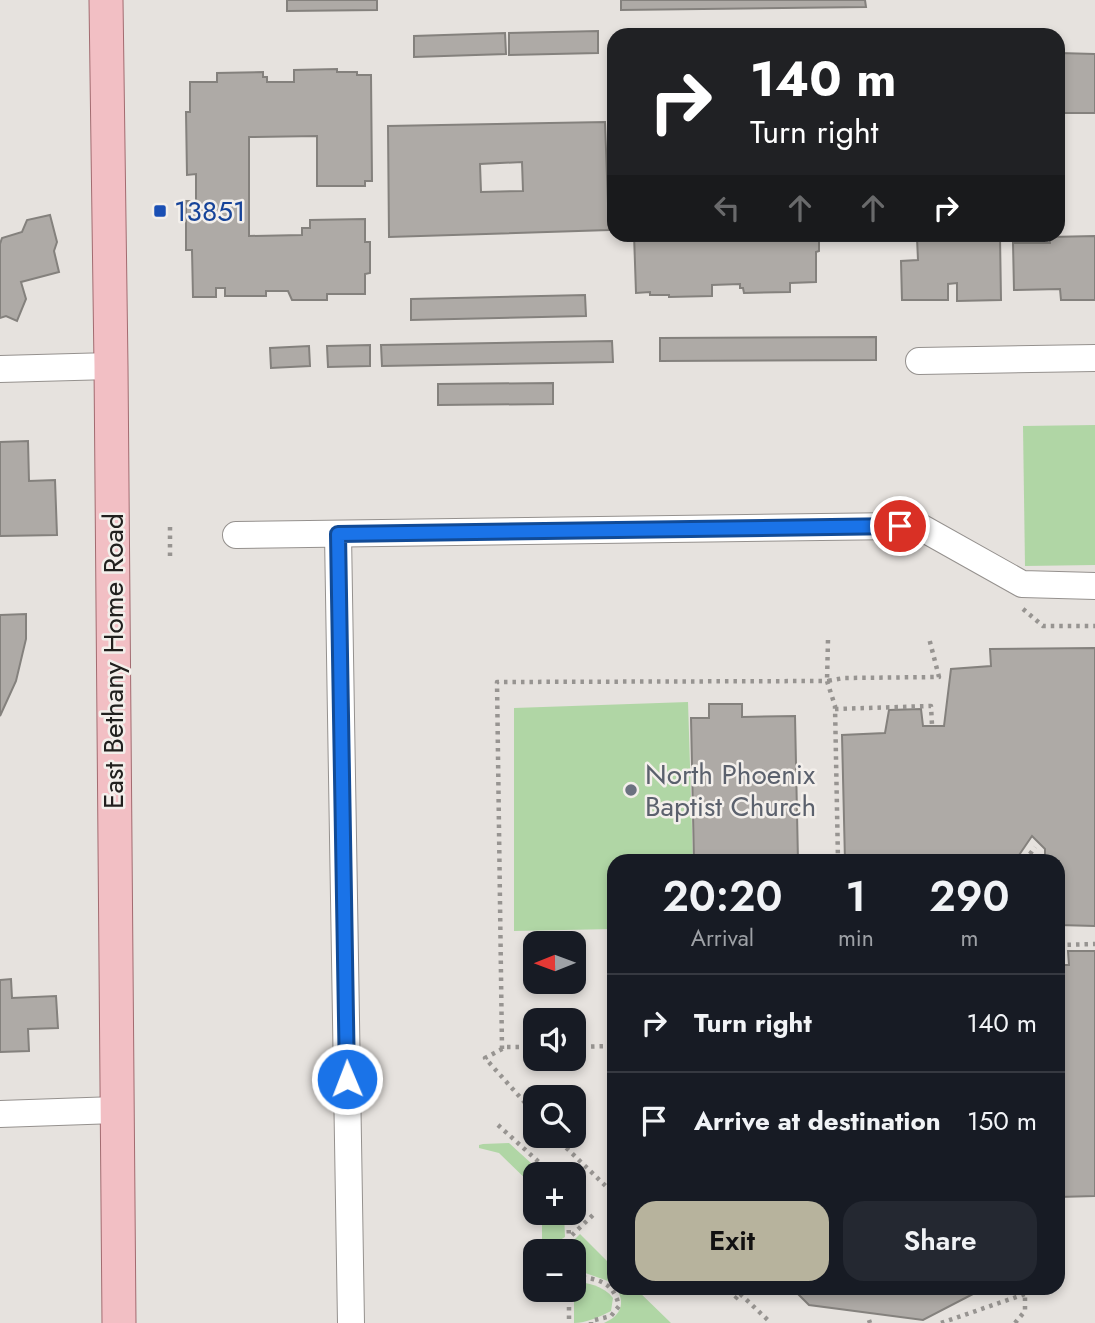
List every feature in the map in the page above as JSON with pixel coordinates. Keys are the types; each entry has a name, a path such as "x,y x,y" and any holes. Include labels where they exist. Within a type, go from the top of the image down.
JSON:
{"main road":[{"name":"East Bethany Home Road","path":"106,0 118,1323"}],"street":[{"path":"919,361 1095,358"},
{"path":"0,369 111,366"},
{"path":"236,535 900,526 924,529 1022,584 1095,586"},
{"path":"338,534 351,1323"},
{"path":"0,1114 116,1110"}],"path":[{"path":"170,527 170,556"},
{"path":"1022,584 1020,607 1043,626 1095,626"},
{"path":"502,1049 497,682 827,681 844,678 939,677 929,638"},
{"path":"828,640 827,681 835,709 838,854"},
{"path":"835,709 931,706 932,725"},
{"path":"1030,854 1035,847"},
{"path":"1065,945 1095,944"},
{"path":"586,1046 607,1046"},
{"path":"523,1048 502,1049 485,1058 523,1100"},
{"path":"498,1125 539,1162"},
{"path":"566,1148 607,1187"},
{"path":"569,1238 594,1214"},
{"path":"568,1225 569,1238"},
{"path":"586,1278 607,1285"},
{"path":"591,1323 611,1316 619,1306 616,1295"},
{"path":"735,1299 739,1295"},
{"path":"741,1295 771,1323"},
{"path":"941,1323 1014,1295"},
{"path":"1015,1323 1025,1311 1025,1295"},
{"path":"569,1302 569,1323"}],"green space":[{"path":"1095,425 1095,565 1025,566 1023,426"},
{"path":"688,702 693,854 607,854 607,929 514,931 514,708"},
{"path":"509,1143 530,1162 523,1162 523,1176 499,1153 479,1148 479,1145"},
{"path":"542,1225 564,1225 565,1237 562,1239 542,1239"},
{"path":"586,1240 607,1261 607,1281 586,1273"},
{"path":"586,1284 605,1290 607,1295 613,1298 611,1311 588,1321 574,1323 574,1302 586,1302"},
{"path":"619,1295 642,1295 671,1323 604,1323 618,1313"}],"building":[{"path":"287,0 377,0 377,10 287,11"},
{"path":"621,0 865,0 866,7 621,10"},
{"path":"598,31 598,53 509,55 509,33"},
{"path":"505,33 506,54 414,57 414,36"},
{"path":"1065,53 1095,54 1095,113 1065,113"},
{"path":"337,69 337,72 371,75 372,181 365,181 365,186 317,186 317,136 249,137 249,236 302,235 302,228 310,228 310,220 365,219 365,242 370,242 370,273 365,274 365,294 327,294 327,300 292,300 288,291 266,291 266,296 225,296 225,288 216,288 216,297 193,297 192,250 186,250 186,201 196,201 196,174 187,175 186,112 190,112 190,82 217,82 217,73 263,72 267,82 294,82 294,70"},
{"path":"605,122 607,230 389,237 388,126","holes":["522,162 523,191 481,192 480,164"]},
{"path":"50,215 57,242 54,251 59,272 21,282 26,299 17,321 6,316 0,318 2,238 22,232 27,220"},
{"path":"1095,236 1095,300 1061,300 1060,289 1014,290 1013,243 1065,242 1065,237"},
{"path":"634,242 819,242 819,251 816,252 816,282 790,283 790,292 744,293 740,284 712,285 712,296 669,297 650,295 650,292 636,293"},
{"path":"917,242 1000,242 1001,300 957,301 957,283 948,284 948,300 902,300 901,261 918,260"},
{"path":"585,295 586,316 411,320 411,299"},
{"path":"876,337 876,360 660,361 660,338"},
{"path":"612,341 613,362 382,366 381,345"},
{"path":"370,345 370,366 328,367 327,346"},
{"path":"309,346 310,366 271,368 270,348"},
{"path":"553,383 553,404 438,405 438,384"},
{"path":"28,441 29,481 55,480 57,535 0,536 0,442"},
{"path":"26,614 26,639 16,681 0,716 0,615"},
{"path":"1095,648 1095,926 1065,925 1065,854 1045,854 1045,849 1032,836 1020,854 845,854 842,735 885,733 889,710 921,709 923,726 944,726 951,669 991,666 990,649"},
{"path":"709,704 742,704 742,717 795,716 798,854 694,854 691,718 709,718"},
{"path":"1068,951 1095,951 1095,1196 1065,1197 1065,965 1069,965"},
{"path":"11,979 12,998 56,996 58,1028 28,1029 29,1051 0,1052 0,980"},
{"path":"799,1295 971,1295 923,1320 809,1305"}],"place":[{"name":"13851","path":"160,211"},
{"name":"North Phoenix Baptist Church","path":"631,790"}],"route":[{"path":"347,1079 338,534 900,526"}]}
